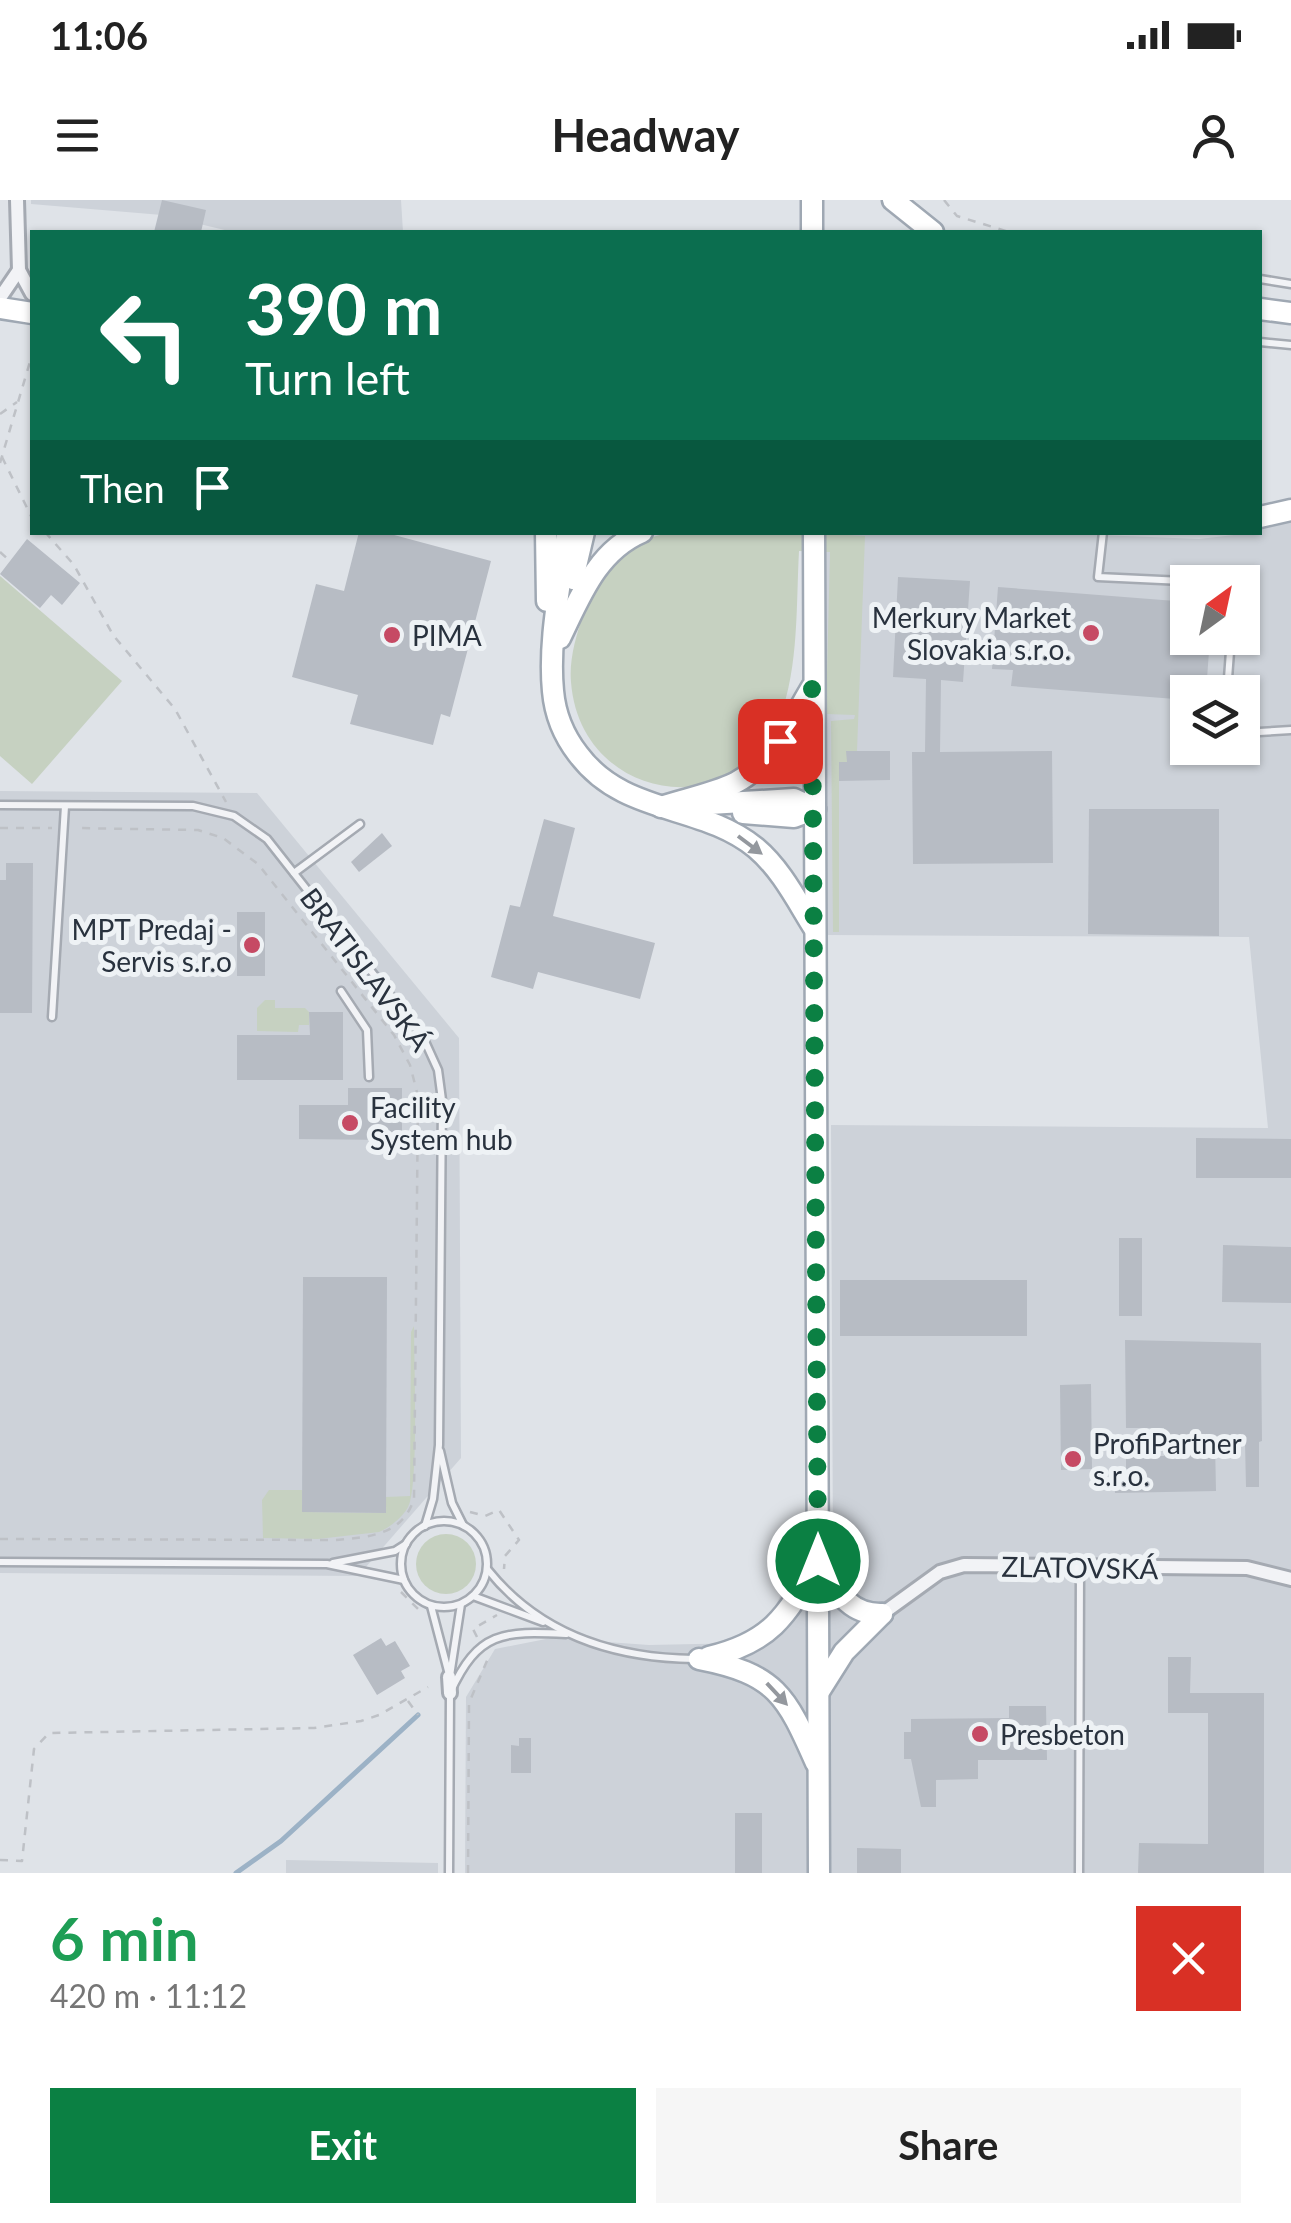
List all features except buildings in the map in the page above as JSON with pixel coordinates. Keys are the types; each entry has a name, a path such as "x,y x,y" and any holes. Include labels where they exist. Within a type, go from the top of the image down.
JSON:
{"main road":[{"path":"812,200 812,230"},
{"path":"893,200 930,230"},
{"path":"0,308 30,313"},
{"path":"1262,309 1291,312"},
{"path":"1262,517 1291,510"},
{"path":"546,535 547,606 556,710 574,750 592,771 619,791 717,826 756,848 783,880 814,928"},
{"path":"552,653 567,535"},
{"path":"552,653 583,535"},
{"path":"552,653 594,569 638,535"},
{"path":"814,542 819,1873"},
{"path":"661,807 721,788 759,766 780,741 812,687"},
{"path":"661,807 794,799 814,809"},
{"path":"818,1561 852,1608 866,1614 882,1614"},
{"path":"699,1659 736,1650 774,1628 789,1611 818,1561"},
{"path":"818,1692 844,1652 882,1614"},
{"path":"699,1659 749,1672 770,1684 796,1718 819,1770"}],"street":[{"path":"17,200 18,270 30,291"},
{"path":"0,298 18,270"},
{"name":"ZLATOVSKÁ","path":"882,1614 952,1567 1247,1568 1291,1579"},
{"path":"450,1677 450,1693"}],"lane":[{"path":"1262,279 1291,284"},
{"path":"1262,342 1291,344"},
{"path":"1103,535 1098,576 1170,580"},
{"path":"1260,732 1291,730"},
{"name":"BRATISLAVSKÁ","path":"0,805 192,806 234,816 259,832 411,1022 438,1070 442,1100 439,1445"},
{"path":"52,1017 64,806"},
{"path":"294,873 360,824"},
{"path":"340,991 368,1030 368,1077"},
{"path":"327,1564 395,1551 425,1526 433,1499 439,1445"},
{"path":"439,1445 452,1504 464,1526"},
{"path":"406,1544 402,1555 404,1580 414,1596 431,1606 452,1607 474,1596 488,1570 479,1538 451,1522 425,1526"},
{"path":"0,1562 327,1564 404,1580"},
{"path":"1078,1873 1080,1567"},
{"path":"488,1570 503,1587 566,1634 628,1655 699,1659"},
{"path":"474,1596 546,1622"},
{"path":"450,1677 462,1604"},
{"path":"431,1606 450,1677"},
{"path":"449,1873 450,1693 468,1658 492,1638 516,1632 566,1634"}],"path":[{"path":"944,200 957,216 1002,230"},
{"path":"30,361 1,460 30,514"},
{"path":"0,414 18,401"},
{"path":"48,535 74,565 113,635 175,708 234,816"},
{"path":"0,552 9,560"},
{"path":"0,828 198,830 215,834 244,851 401,1045 414,1076 418,1114 416,1468 412,1507 394,1527 383,1534 318,1542 0,1540"},
{"path":"402,1113 428,1114"},
{"path":"464,1504 479,1516 502,1512 519,1540 504,1556 503,1568 508,1576"},
{"path":"397,1588 424,1614"},
{"path":"476,1636 476,1625 498,1615"},
{"path":"468,1873 469,1704 489,1659"},
{"path":"0,1860 22,1861 34,1749 49,1732 314,1728 360,1721 408,1701 428,1687"},
{"path":"408,1701 418,1715"}],"shaded area":[{"path":"31,200 401,200 403,230 225,230 162,215 31,204"},
{"path":"1291,521 1291,1873 465,1873 466,1697 495,1649 551,1638 649,1645 744,1643 770,1617 799,1557 833,1554 831,1125 1268,1128 1249,937 828,935 823,744 825,535 1199,539 1262,535 1262,529"},
{"path":"0,791 257,793 459,1038 461,1458 358,1576 0,1573"},
{"path":"286,1860 438,1863 438,1873 286,1873"}],"green space":[{"path":"865,536 857,751 847,752 847,762 839,762 839,932 833,932 831,721 854,719 855,715 826,714 830,552 799,551 791,677 780,717 759,752 731,775 698,786 663,786 630,775 602,754 581,722 571,682 580,623 600,579 616,559 650,538"},
{"path":"0,576 122,681 32,784 0,756"},
{"path":"265,1000 275,1000 275,1008 305,1008 309,1025 299,1025 298,1032 257,1031 257,1008"},
{"path":"414,1326 415,1450 411,1495 406,1511 379,1532 318,1539 263,1538 262,1500 269,1490 302,1490 302,1512 385,1513 386,1497 410,1496"},
{"path":"446,1534 467,1543 476,1564 467,1585 446,1594 425,1585 416,1564 425,1543"}],"waterway":[{"path":"236,1873 281,1841 418,1715"}],"place":[{"name":"Merkury Market Slovakia s.r.o.","path":"1091,633"},
{"name":"PIMA","path":"392,635"},
{"name":"MPT Predaj - Servis s.r.o","path":"252,945"},
{"name":"Facility System hub","path":"350,1123"},
{"name":"ProfiPartner s.r.o.","path":"1073,1459"},
{"name":"Presbeton","path":"980,1734"}],"route":[{"path":"780,741 812,687 818,1561"}]}
